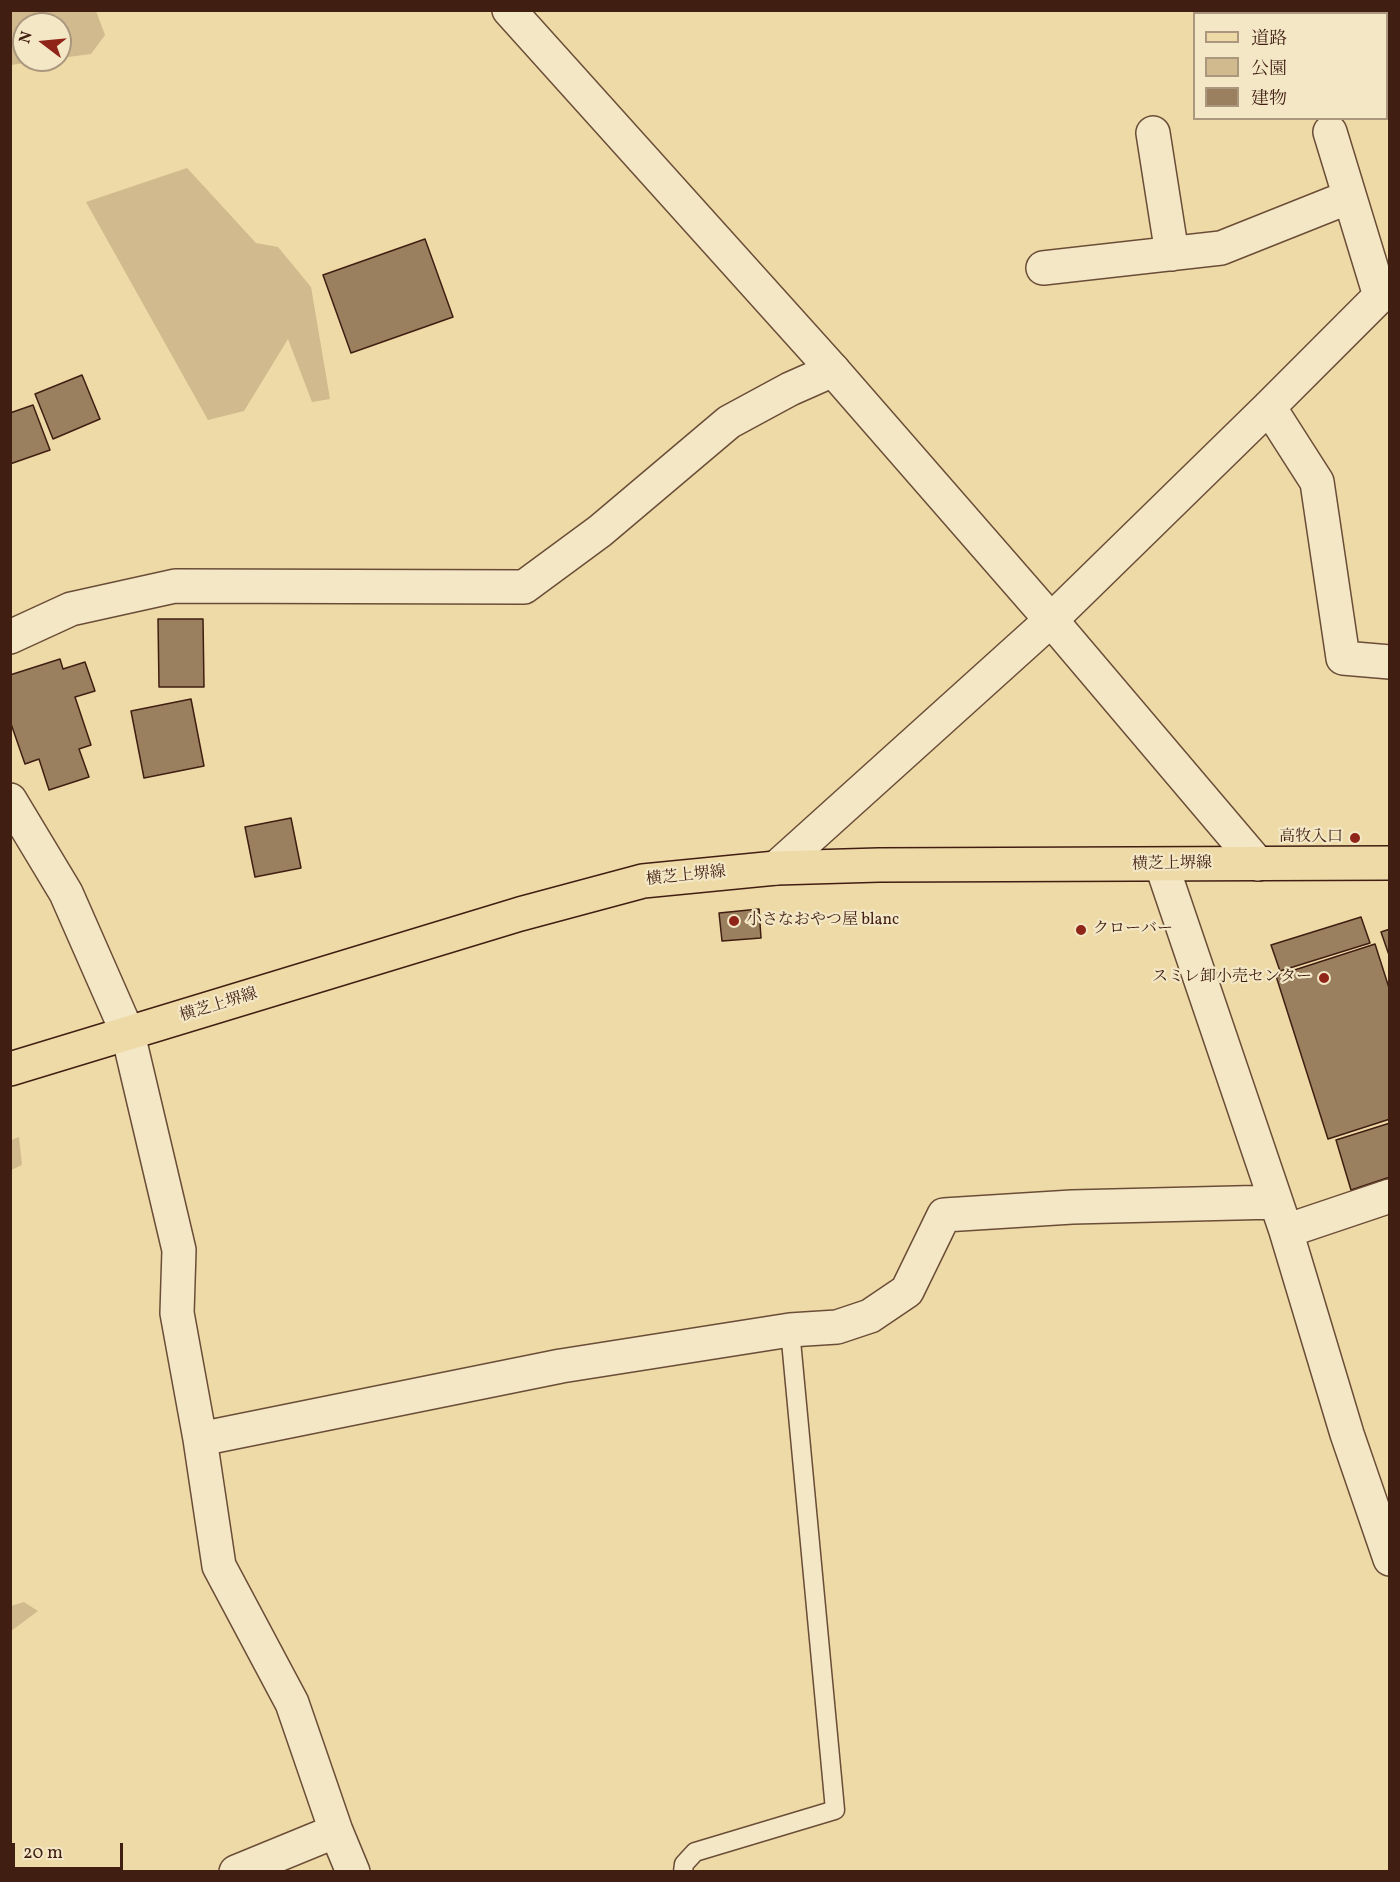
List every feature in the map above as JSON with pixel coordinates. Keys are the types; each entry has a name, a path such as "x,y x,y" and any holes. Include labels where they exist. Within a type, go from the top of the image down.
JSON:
{"main road":[{"name":"横芝上堺線","path":"10,1069 520,914 643,881 776,868 879,865 1162,866 1389,863"}],"street":[{"path":"509,10 833,370 1051,620 1258,864"},
{"path":"776,868 1051,620 1385,291 1349,197 1330,132"},
{"path":"1153,133 1172,254"},
{"path":"1043,268 1221,248 1349,197"},
{"path":"10,637 71,609 175,586 524,587 600,531 729,422 790,389 833,370"},
{"path":"1269,407 1317,482 1343,658 1389,662"},
{"path":"10,800 66,893 128,1034 179,1250 177,1313 200,1440 219,1566 292,1703 336,1832 353,1872"},
{"path":"1162,866 1281,1216 1347,1434 1389,1559"},
{"path":"200,1440 561,1366 790,1330 837,1328 870,1316 907,1291 944,1215 1072,1208 1281,1216 1389,1196"},
{"path":"236,1872 336,1832"}],"lane":[{"path":"683,1872 684,1864 695,1852 835,1810 790,1330"}],"green space":[{"path":"10,11 96,11 105,35 91,54 72,56 72,12 12,12 11,65"},
{"path":"187,168 256,243 278,247 311,287 330,399 312,402 288,339 244,411 208,420 86,202"},
{"path":"19,1137 22,1165 11,1170 11,1140"},
{"path":"24,1602 38,1611 11,1631 11,1606"}],"building":[{"path":"425,239 453,317 351,353 323,275"},
{"path":"82,375 100,419 53,439 35,394"},
{"path":"33,405 50,450 10,464 10,413"},
{"path":"158,619 203,619 204,687 159,687"},
{"path":"60,659 63,669 85,662 95,691 75,697 91,745 79,749 89,777 49,790 39,759 25,764 10,721 10,675"},
{"path":"191,699 204,766 144,778 131,711"},
{"path":"291,818 301,868 255,877 245,827"},
{"path":"759,909 761,938 722,941 719,913"},
{"path":"1361,917 1370,943 1280,971 1271,945"},
{"path":"1390,929 1390,958 1381,932"},
{"path":"1375,944 1390,991 1390,1119 1328,1139 1276,976"},
{"path":"1390,1123 1390,1177 1351,1190 1336,1140"}],"place":[{"name":"高牧入口","path":"1355,838"},
{"name":"小さなおやつ屋 blanc","path":"734,921"},
{"name":"クローバー","path":"1081,930"},
{"name":"スミレ卸小売センター","path":"1324,978"}]}
